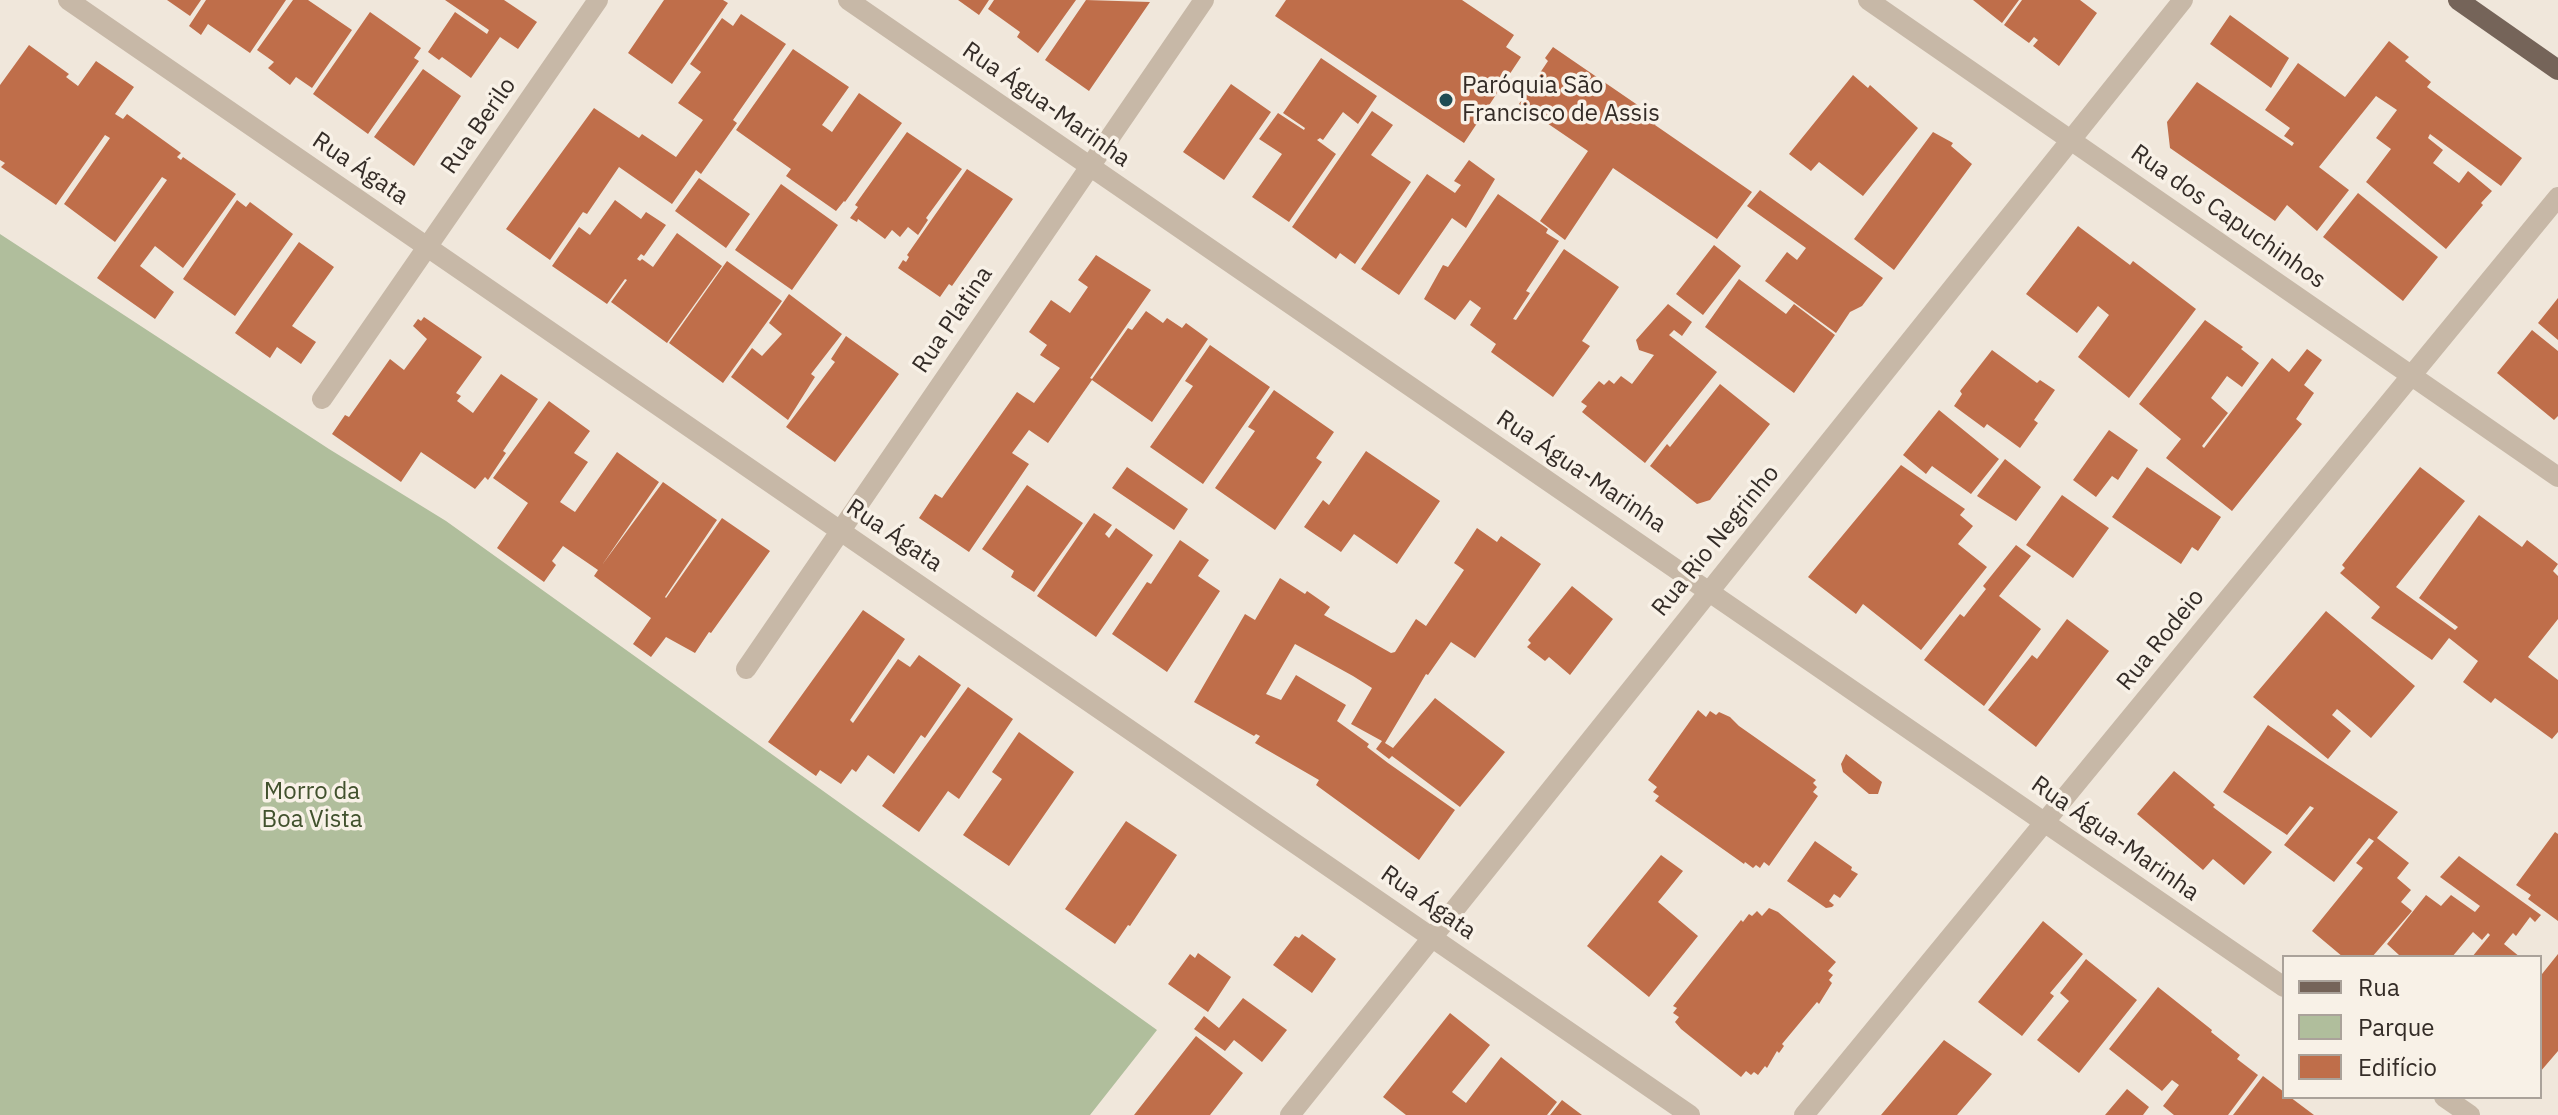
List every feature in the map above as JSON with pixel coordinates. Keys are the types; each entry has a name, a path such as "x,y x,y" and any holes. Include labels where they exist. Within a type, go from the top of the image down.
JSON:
{"main road":[{"path":"2458,0 2558,70"}],"street":[{"name":"Rua Ágata","path":"68,0 1690,1115"},
{"name":"Rua Berilo","path":"322,399 598,0"},
{"name":"Rua Água-Marinha","path":"848,0 2282,986"},
{"name":"Rua Platina","path":"746,669 1204,0"},
{"name":"Rua dos Capuchinhos","path":"1868,0 2558,477"},
{"name":"Rua Rio Negrinho","path":"1290,1115 2183,0"},
{"name":"Rua Rodeio","path":"1804,1115 2558,197"},
{"path":"2447,1099 2470,1115"}],"green space":[{"name":"Morro da Boa Vista","path":"0,234 329,449 446,521 1157,1030 1090,1115 0,1115"}],"building":[{"path":"167,0 201,0 190,16"},
{"path":"206,0 286,0 250,53 208,24 201,35 189,26"},
{"path":"293,0 308,0 352,30 312,88 296,77 290,85 268,68 274,62 257,50"},
{"path":"445,0 504,0 537,22 518,49 500,37 471,78 442,57 439,60 428,52 455,12 487,34 489,30"},
{"path":"664,0 723,0 728,3 672,84 628,53"},
{"path":"958,0 989,0 979,15"},
{"path":"994,0 1076,0 1038,53 1017,37 1020,32 988,9"},
{"path":"1086,0 1150,2 1089,91 1045,60"},
{"name":"Paróquia São Francisco de Assis","path":"1286,0 1462,0 1514,35 1506,47 1521,57 1464,143 1275,16"},
{"path":"1973,0 2019,0 2002,23"},
{"path":"2022,0 2080,0 2097,13 2059,66 2033,46 2038,40 2034,37 2029,43 2004,25"},
{"path":"370,12 421,48 414,58 419,61 368,134 313,94"},
{"path":"741,14 786,44 733,120 737,123 701,174 696,170 672,204 619,167 550,260 506,229 594,108 639,138 642,134 676,157 703,120 678,103 701,72 690,64 722,18 733,26"},
{"path":"2230,15 2289,58 2271,88 2210,44"},
{"path":"2389,41 2409,57 2405,61 2431,82 2427,87 2522,158 2501,186 2430,134 2428,138 2443,150 2433,163 2459,183 2468,171 2492,191 2446,249 2366,182 2391,149 2376,138 2397,110 2376,96 2319,167 2349,190 2317,231 2287,205 2275,221 2170,148 2167,122 2197,82 2292,146 2294,143 2284,136 2290,128 2265,110 2298,63 2345,97"},
{"path":"29,45 69,74 66,77 78,86 96,61 134,87 115,114 123,119 127,114 181,153 177,157 181,160 183,157 236,194 183,268 155,246 140,266 174,292 155,319 97,278 167,180 162,177 115,242 64,204 110,138 105,135 56,205 1,167 5,163 0,160 0,85"},
{"path":"1553,47 1658,119 1655,125 1752,192 1717,239 1613,168 1565,240 1540,221 1588,151 1519,104 1548,61 1545,58"},
{"path":"793,49 849,87 822,125 832,132 859,93 902,123 836,211 786,176 791,169 736,130"},
{"path":"1321,58 1377,96 1358,124 1343,112 1323,140 1317,140 1336,154 1289,222 1252,197 1282,154 1259,139 1278,113 1304,130 1283,113"},
{"path":"423,69 461,96 414,166 374,137"},
{"path":"1853,75 1868,88 1870,85 1918,128 1863,196 1819,162 1811,171 1789,154"},
{"path":"1231,84 1271,112 1224,180 1183,152"},
{"path":"1372,111 1393,125 1371,155 1411,182 1355,264 1340,253 1336,259 1292,227"},
{"path":"907,132 962,169 926,218 928,220 918,235 908,227 900,237 892,230 885,239 858,219 857,222 850,218 858,207 855,205"},
{"path":"1933,132 1953,143 1951,146 1972,164 1894,270 1854,239"},
{"path":"1469,160 1495,179 1466,228 1452,218 1399,295 1361,269 1427,174 1455,193 1461,185 1454,181"},
{"path":"967,169 1013,199 952,286 949,284 940,297 898,268 903,260 906,262 907,255"},
{"path":"699,178 750,214 726,248 675,211"},
{"path":"781,184 838,225 792,290 735,250"},
{"path":"1760,190 1883,278 1862,306 1850,312 1836,333 1765,281 1787,252 1797,260 1806,248 1747,206"},
{"path":"2358,193 2438,257 2403,301 2323,237"},
{"path":"1498,194 1548,229 1546,233 1559,241 1526,291 1530,293 1513,319 1516,320 1564,249 1619,287 1582,341 1590,346 1553,397 1491,352 1496,344 1470,325 1481,308 1470,300 1455,320 1424,299 1443,265 1448,267"},
{"path":"237,200 246,207 250,202 293,234 235,316 183,279"},
{"path":"615,200 641,219 646,212 666,225 644,256 641,254 637,259 640,261 642,259 653,267 677,233 722,266 667,343 611,302 627,280 607,304 552,266 579,227 590,235"},
{"path":"2078,226 2130,265 2133,261 2196,309 2129,398 2078,357 2109,315 2098,306 2077,333 2026,294"},
{"path":"299,242 334,267 292,326 316,342 301,364 277,347 270,358 235,333"},
{"path":"1714,245 1741,266 1703,315 1676,294"},
{"path":"1096,255 1151,290 1090,378 1128,328 1132,330 1146,311 1163,323 1167,318 1182,328 1186,323 1208,339 1152,422 1092,380 1048,443 1029,430 1012,453 1029,464 969,552 919,518 935,494 942,498 1017,392 1034,403 1060,368 1040,355 1047,345 1029,332 1051,300 1070,313 1088,287 1078,280"},
{"path":"727,261 782,301 723,383 669,343"},
{"path":"1739,279 1786,314 1794,304 1835,335 1794,393 1705,327"},
{"path":"789,294 842,334 811,374 815,377 788,420 731,377 752,348 762,356 782,334 769,323"},
{"path":"2558,298 2558,340 2538,323"},
{"path":"1668,304 1692,322 1682,336 1674,330 1669,335 1717,372 1645,463 1582,412 1587,406 1581,402 1599,381 1604,385 1609,380 1614,384 1621,376 1632,384 1654,355 1639,350 1636,340"},
{"path":"424,317 482,357 456,393 461,396 457,401 473,413 501,374 538,399 503,451 506,453 488,480 485,477 475,489 421,452 401,482 332,434 345,415 349,417 390,359 404,370 427,339 413,326"},
{"path":"2205,320 2243,347 2241,349 2259,363 2242,387 2227,376 2211,398 2228,413 2202,446 2204,448 2272,358 2289,372 2307,349 2322,360 2304,385 2314,393 2296,419 2302,424 2232,511 2166,458 2181,439 2139,404"},
{"path":"2532,330 2558,351 2558,416 2554,420 2497,373"},
{"path":"846,336 899,374 835,462 786,427 835,362 831,359"},
{"path":"1210,345 1270,387 1203,484 1150,447 1193,386 1185,381"},
{"path":"1992,350 2037,383 2040,380 2055,390 2034,420 2038,423 2020,448 1987,424 1984,428 1954,406 1962,394 1960,391"},
{"path":"1720,384 1770,424 1710,500 1697,504 1650,466 1667,444 1670,447"},
{"path":"1274,390 1334,432 1316,458 1322,462 1275,530 1215,488 1255,431 1248,427"},
{"path":"549,401 590,431 574,453 588,462 560,502 575,512 617,452 659,482 602,565 663,482 717,520 666,598 722,518 770,551 695,653 666,637 651,657 633,644 651,618 594,576 598,570 563,546 552,561 556,565 544,582 497,548 528,503 493,478"},
{"path":"1939,410 1999,459 1971,494 1932,466 1926,474 1903,455"},
{"path":"2109,430 2138,450 2118,480 2112,476 2096,497 2073,480"},
{"path":"1366,451 1440,501 1397,564 1354,534 1341,552 1304,527 1323,500 1329,505"},
{"path":"2005,459 2041,487 2016,521 1977,496"},
{"path":"1901,465 1965,509 1960,515 1973,526 1958,544 1987,567 1921,650 1863,604 1856,614 1808,577"},
{"path":"1127,467 1188,509 1174,530 1112,488"},
{"path":"2147,467 2221,517 2198,551 2192,547 2181,564 2112,517"},
{"path":"2420,467 2465,501 2396,587 2455,630 2458,627 2419,598 2479,515 2522,547 2527,540 2558,564 2553,571 2558,576 2558,619 2528,657 2558,680 2558,732 2552,739 2495,698 2491,703 2463,682 2478,661 2449,638 2432,660 2371,618 2380,607 2340,573 2345,568 2342,565"},
{"path":"1027,485 1083,523 1034,592 1011,577 1014,571 982,549"},
{"path":"2062,495 2109,528 2073,578 2026,545"},
{"path":"1094,513 1112,525 1105,534 1109,538 1116,528 1153,555 1096,637 1037,596"},
{"path":"1477,528 1497,542 1501,536 1541,564 1475,658 1451,642 1426,674 1385,743 1393,748 1435,698 1505,752 1460,807 1392,756 1389,759 1376,749 1382,741 1351,724 1372,688 1353,676 1295,644 1266,694 1281,700 1296,675 1346,705 1337,721 1369,744 1367,747 1388,763 1455,810 1419,860 1316,785 1319,780 1255,743 1260,736 1254,736 1194,702 1245,614 1255,620 1280,578 1330,607 1324,615 1391,653 1395,652 1416,619 1426,626 1464,570 1454,563"},
{"path":"1180,540 1209,560 1198,576 1220,591 1167,672 1112,634"},
{"path":"2016,545 2031,556 1999,596 2041,629 1984,706 1924,660 1960,614 1964,617 1986,589 1983,586"},
{"path":"1572,586 1613,619 1570,675 1549,657 1545,661 1527,647 1531,643 1528,640"},
{"path":"863,610 905,639 850,720 853,723 898,659 910,667 919,655 961,685 925,738 921,735 894,774 868,755 856,772 852,769 841,784 820,770 816,776 768,742"},
{"path":"2326,611 2415,686 2371,738 2337,709 2332,715 2351,731 2328,759 2253,697"},
{"path":"2067,619 2109,651 2036,747 1988,710 2032,655 2037,659"},
{"path":"968,687 1013,719 959,799 948,791 919,832 882,806"},
{"path":"1698,710 1706,717 1710,711 1730,717 1816,780 1813,783 1817,787 1813,792 1818,796 1769,866 1764,862 1760,868 1744,864 1655,801 1659,796 1653,792 1657,787 1648,780"},
{"path":"2268,725 2398,812 2377,838 2409,863 2397,878 2411,890 2401,902 2412,911 2374,955 2341,955 2312,931 2363,868 2356,863 2374,841 2369,838 2334,882 2284,845 2314,808 2310,806 2287,835 2223,792"},
{"path":"1019,732 1074,772 1009,866 963,835 1002,779 992,772"},
{"path":"1846,754 1882,782 1878,794 1869,794 1843,772 1841,764"},
{"path":"2174,771 2215,805 2213,807 2272,852 2244,885 2213,859 2203,870 2137,814"},
{"path":"1126,821 1177,855 1115,944 1065,909"},
{"path":"2555,832 2558,834 2558,921 2528,899 2531,895 2516,885"},
{"path":"1815,841 1858,874 1840,898 1834,894 1829,901 1834,905 1832,907 1826,908 1787,881"},
{"path":"1661,855 1683,871 1658,902 1698,936 1649,997 1587,946"},
{"path":"2459,856 2541,915 2535,922 2530,917 2516,936 2513,933 2504,944 2518,955 2474,955 2490,935 2488,933 2482,940 2473,932 2454,955 2399,955 2387,944 2426,895 2441,906 2451,895 2475,912 2480,906 2440,877"},
{"path":"1769,908 1778,912 1836,962 1828,971 1833,975 1829,980 1832,983 1819,1004 1817,1002 1782,1044 1784,1046 1779,1053 1777,1051 1767,1068 1765,1066 1758,1075 1746,1071 1741,1077 1681,1029 1675,1022 1679,1017 1673,1013 1677,1008 1673,1006 1741,920 1743,922 1749,914 1752,916 1757,911 1762,916"},
{"path":"2043,921 2083,954 2050,993 2054,996 2022,1036 1978,1002"},
{"path":"1302,934 1336,959 1312,993 1273,965 1295,936 1299,938"},
{"path":"1198,953 1231,977 1208,1012 1168,984 1190,954 1195,958"},
{"path":"2558,954 2558,1051 2542,1070 2542,974"},
{"path":"2086,959 2137,1000 2079,1073 2037,1040 2069,1001 2060,993"},
{"path":"2158,987 2212,1030 2240,1055 2237,1059 2258,1075 2228,1115 2174,1115 2163,1106 2179,1085 2172,1080 2162,1091 2109,1049"},
{"path":"1243,998 1287,1030 1262,1062 1234,1040 1225,1051 1194,1029 1204,1016 1219,1028"},
{"path":"1450,1013 1490,1045 1452,1092 1466,1103 1501,1057 1557,1102 1547,1115 1406,1115 1383,1097"},
{"path":"1196,1036 1243,1073 1210,1115 1134,1115"},
{"path":"1944,1040 1992,1074 1957,1115 1881,1115"},
{"path":"2263,1076 2282,1090 2282,1099 2293,1099 2314,1115 2233,1115"},
{"path":"2127,1089 2149,1107 2143,1115 2105,1115"},
{"path":"1562,1100 1582,1115 1550,1115"}],"place":[{"name":"Paróquia São Francisco de Assis","path":"1446,100"}]}
